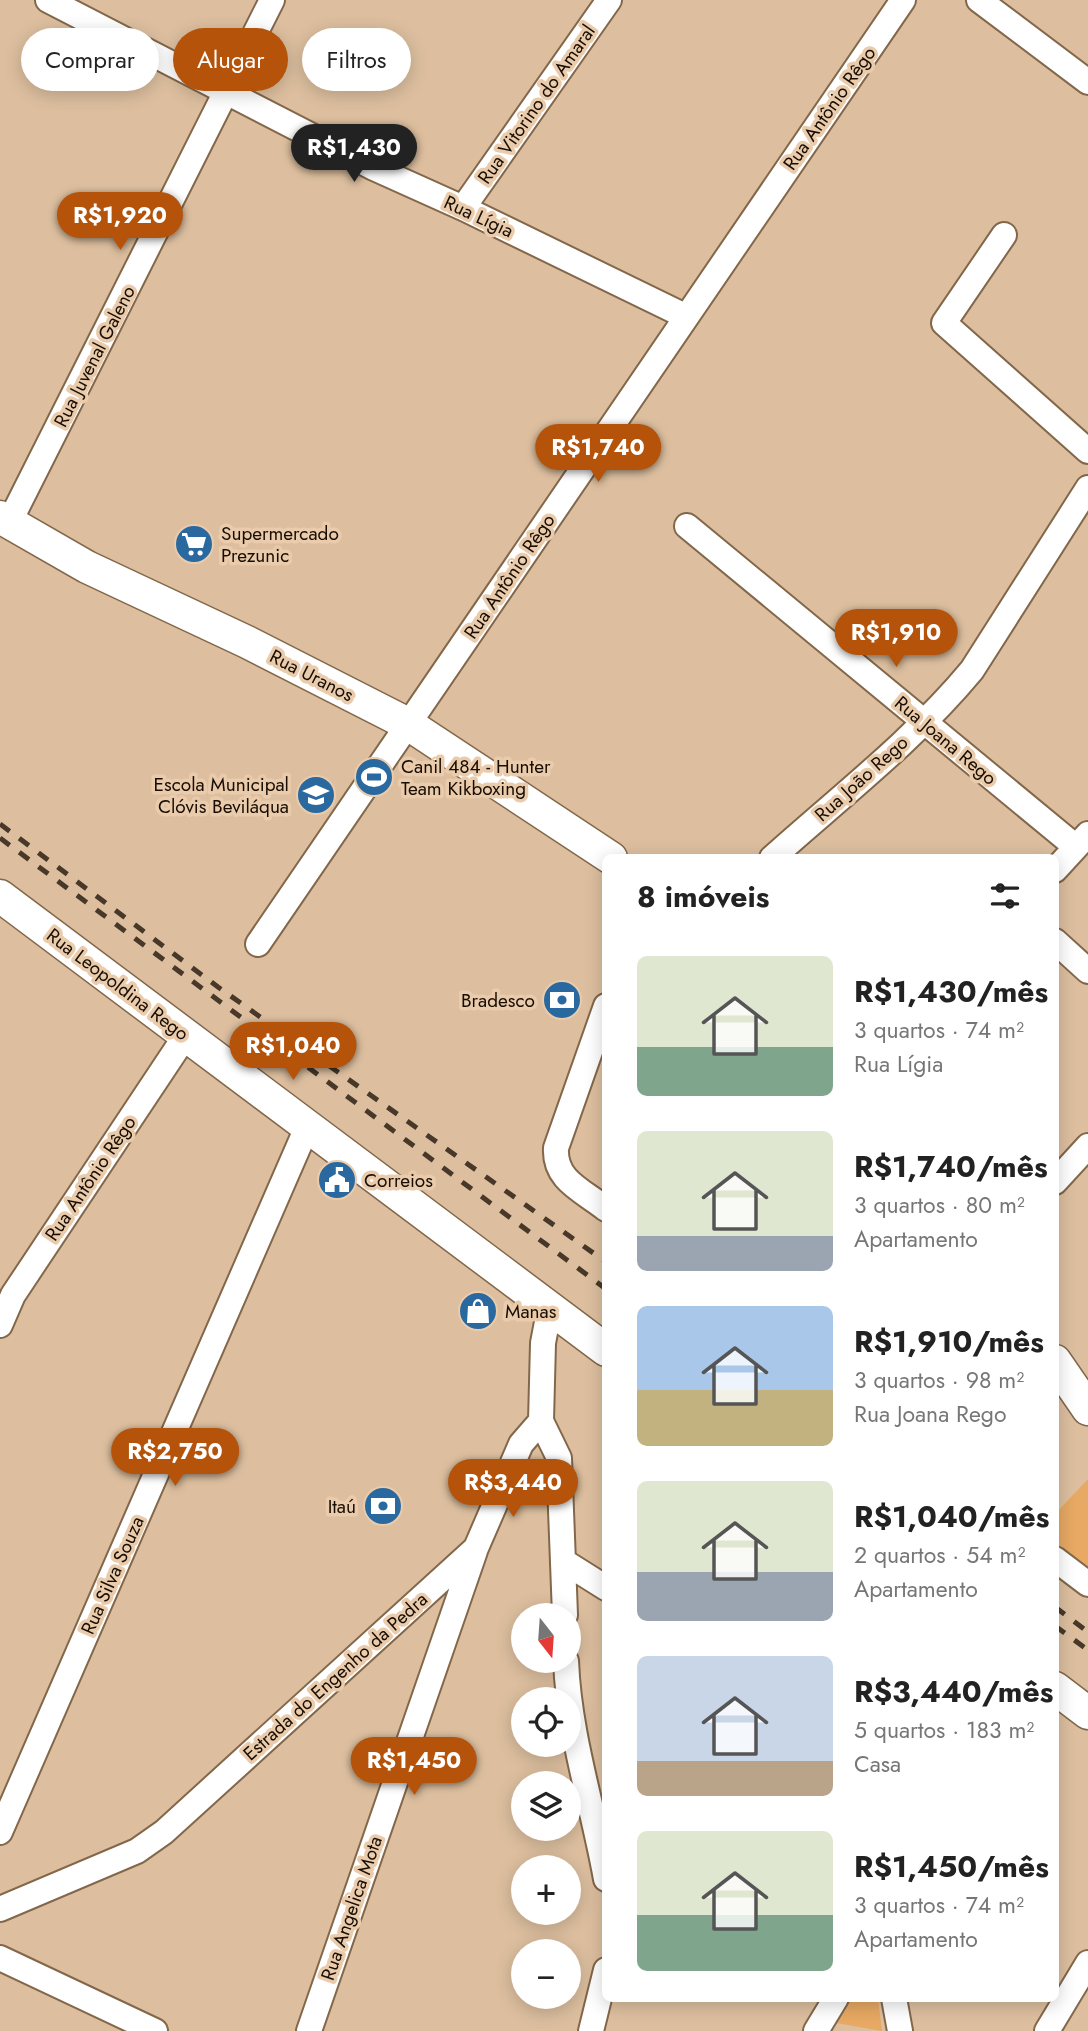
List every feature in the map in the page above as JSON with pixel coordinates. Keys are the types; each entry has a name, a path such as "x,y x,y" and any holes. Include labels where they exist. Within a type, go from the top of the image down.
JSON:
{"main road":[{"name":"Rua Uranos","path":"4,520 87,567 247,642 408,724 605,854"},
{"name":"Rua Leopoldina Rego","path":"0,896 602,1347"},
{"path":"1059,1367 1088,1409"},
{"path":"1059,1691 1088,1713"}],"street":[{"name":"Rua Lígia","path":"48,0 173,64"},
{"name":"Rua Juvenal Galeno","path":"258,28 272,0"},
{"name":"Rua Vitorino do Amaral","path":"463,208 609,0"},
{"name":"Rua Antônio Rêgo","path":"258,944 902,0"},
{"path":"979,0 1088,82"},
{"name":"Rua Lígia","path":"226,91 374,168 463,208 685,316"},
{"name":"Rua Juvenal Galeno","path":"4,520 226,91"},
{"path":"1004,235 944,323 1088,451"},
{"name":"Rua João Rego","path":"776,854 924,722 972,670 1080,519 1088,488"},
{"name":"Rua Joana Rego","path":"687,526 924,722 1082,841"},
{"path":"1059,866 1082,841"},
{"path":"1059,945 1088,971"},
{"path":"602,1017 555,1147 556,1166 563,1176 602,1206"},
{"name":"Rua Antônio Rêgo","path":"0,1325 13,1295 186,1035"},
{"name":"Rua Silva Souza","path":"0,1832 308,1125"},
{"path":"1059,1178 1088,1146"},
{"path":"554,1311 547,1322 543,1343 541,1421 559,1458 565,1603"},
{"name":"Estrada do Engenho da Pedra","path":"0,1909 137,1851 164,1832 476,1548 521,1444 541,1421"},
{"name":"Rua Angelica Mota","path":"309,2031 476,1548"},
{"path":"563,1561 602,1585"},
{"path":"1059,1562 1088,1584"},
{"path":"567,1673 569,1701 599,1824 602,1848"},
{"path":"0,1958 108,2022 155,2031"},
{"path":"1047,2031 1088,1963"},
{"path":"591,2031 602,1986"},
{"path":"816,2031 834,2002"},
{"path":"895,2002 900,2031"}],"shaded area":[{"path":"1088,1479 1088,1570 1059,1545 1059,1510"},
{"path":"842,2002 878,2002 882,2031 830,2022"}],"railway":[{"path":"0,824 218,987 602,1259"},
{"path":"0,838 602,1286"},
{"path":"1059,1610 1088,1632"},
{"path":"1059,1629 1088,1650"}],"place":[{"name":"Supermercado Prezunic","path":"194,544"},
{"name":"Canil 484 - Hunter Team Kikboxing","path":"374,777"},
{"name":"Escola Municipal Clóvis Beviláqua","path":"316,795"},
{"name":"Bradesco","path":"562,1000"},
{"name":"Correios","path":"337,1180"},
{"name":"Manas","path":"478,1311"},
{"name":"Itaú","path":"383,1506"}]}
